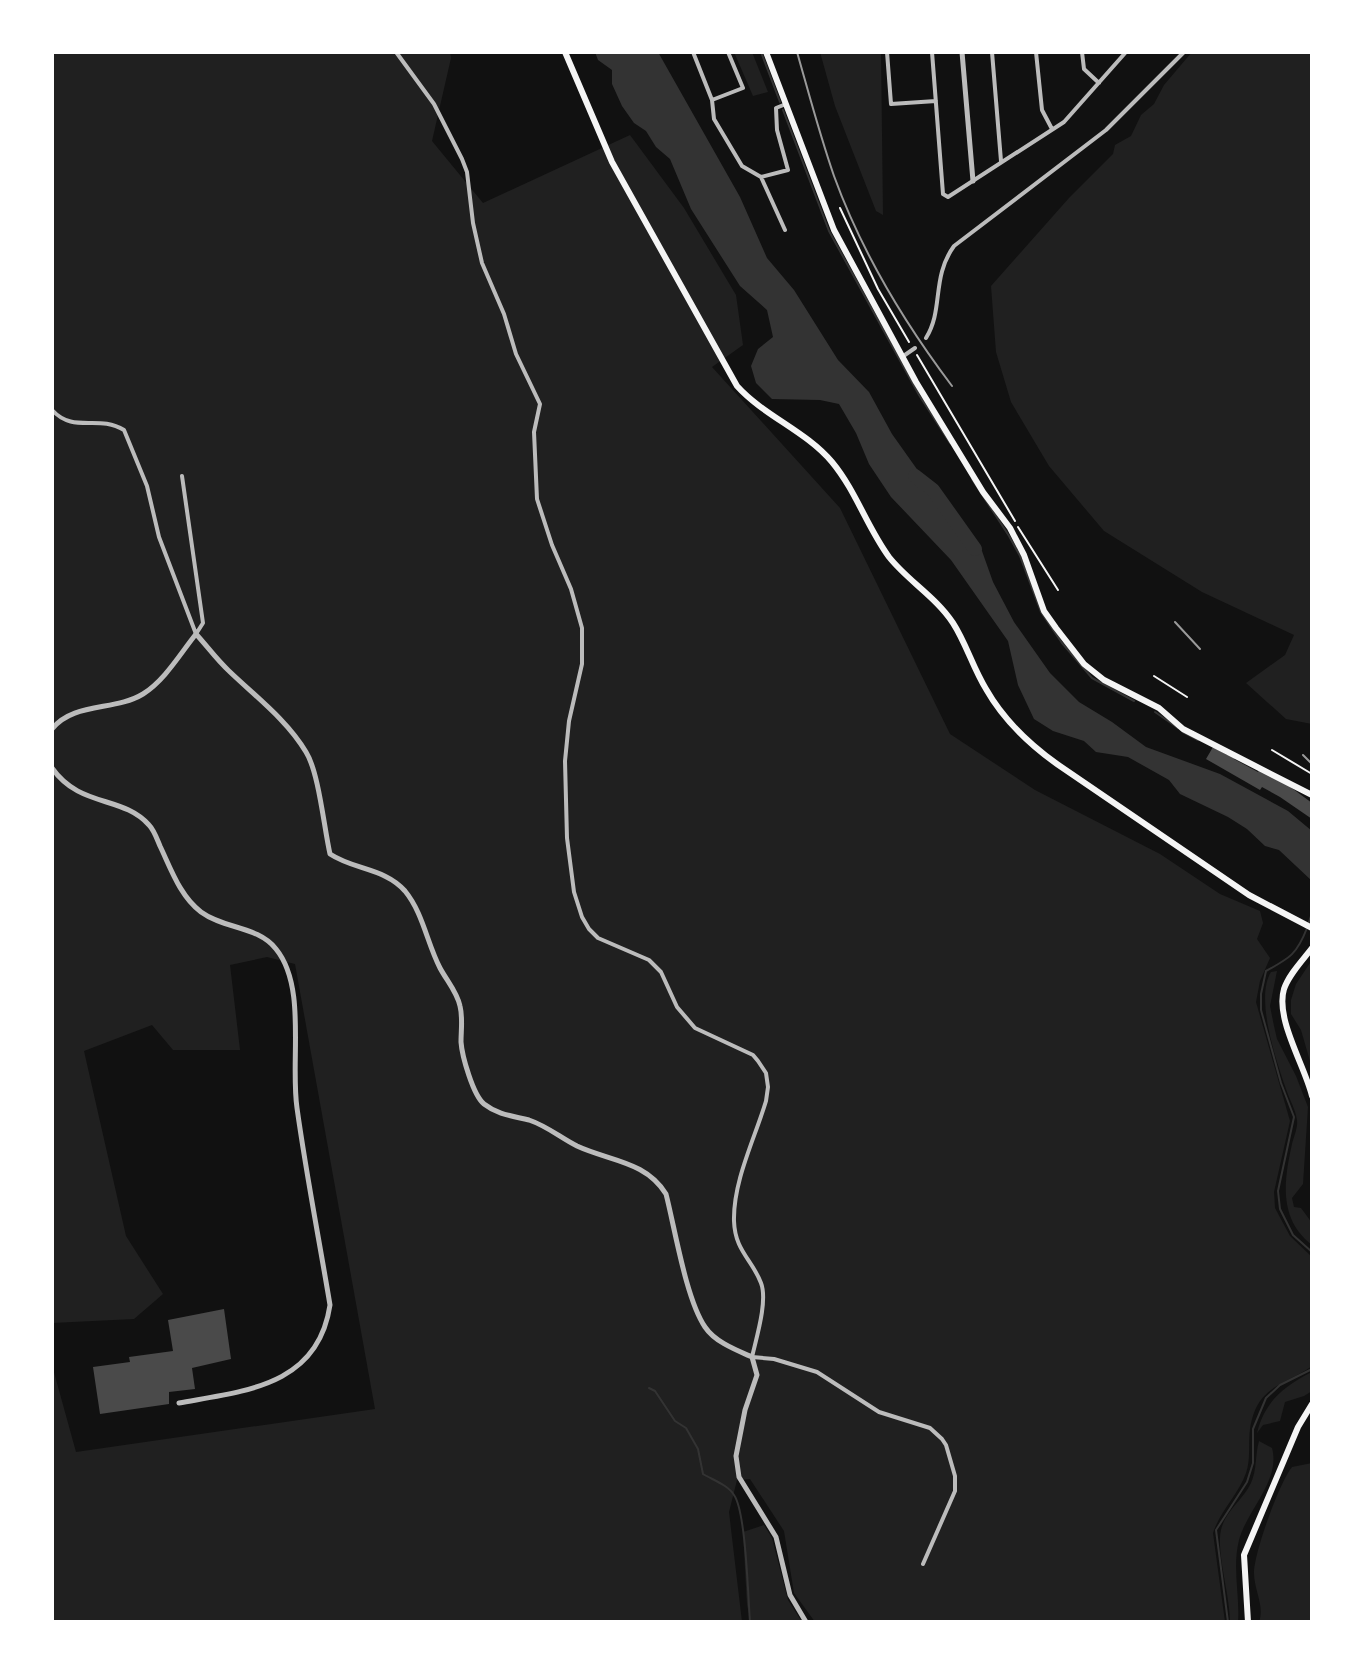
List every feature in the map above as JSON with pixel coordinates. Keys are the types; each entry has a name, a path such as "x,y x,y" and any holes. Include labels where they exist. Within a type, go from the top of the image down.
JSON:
{"main road":[{"path":"565,52 612,162 737,386 751,402 830,459 887,554 954,624 987,691 1011,723 1057,764 1249,895 1312,928"},
{"path":"766,52 834,230 902,357 983,492 1010,528 1024,555 1044,611 1084,664 1104,680 1159,708 1183,729 1312,795"},
{"path":"1312,948 1284,987 1282,1000 1286,1024 1312,1096"},
{"path":"1248,1622 1244,1555 1254,1525 1282,1470 1298,1427 1312,1404"}],"street":[{"path":"396,52 434,104 462,159 467,172 482,263 504,314 516,354 540,404 534,432 537,499 571,589 582,628 582,664 569,721 565,761 567,838 574,892 582,917 598,938 649,960 661,972 677,1007 695,1028 753,1055 766,1073 766,1101 740,1181 734,1220 736,1241 763,1288 752,1357 757,1375 745,1410 736,1456 739,1477 776,1537 790,1595 806,1622"},
{"path":"693,52 712,100 714,119 742,166 761,177 785,230"},
{"path":"712,100 743,88 728,52"},
{"path":"887,52 891,104 936,101"},
{"path":"932,52 943,194 948,197 1064,122 1126,52"},
{"path":"962,52 973,181"},
{"path":"992,52 1001,161"},
{"path":"1036,52 1042,110 1052,129"},
{"path":"1082,52 1084,69 1099,83"},
{"path":"926,338 933,325 938,280 944,259 954,246 1106,130 1184,52"},
{"path":"761,177 788,170 777,130 776,108 786,104"},
{"path":"902,357 914,349"},
{"path":"52,410 61,420 73,423 102,422 124,430 142,471 159,537 196,634 226,668 271,710 307,753 328,832 330,854 344,863 393,879 412,902 439,966 458,997 462,1023 461,1046 480,1100 509,1117 529,1120 580,1147 643,1170 658,1181 666,1194 694,1304 705,1328 726,1345 752,1357 774,1359 817,1372 879,1412 930,1428 942,1439 955,1476 955,1491 923,1564"},
{"path":"52,729 58,722 78,712 121,704 143,693 165,675 203,623 182,476"},
{"path":"52,768 60,780 77,793 132,812 150,826 190,902 203,914 222,924 251,931 273,945 288,965 297,1041 296,1106 330,1305 324,1331 307,1357 265,1386 179,1403"}],"path":[{"path":"840,208 878,289 1058,590"},
{"path":"1154,676 1186,695"},
{"path":"1272,750 1312,774"}],"shaded area":[{"path":"52,52 450,52 432,141 483,203 630,135 684,208 736,295 743,345 712,367 840,508 950,734 1035,790 1160,854 1220,894 1260,911 1263,923 1257,939 1270,958 1260,981 1256,1002 1290,1121 1274,1192 1275,1208 1290,1236 1312,1257 1312,1366 1272,1389 1258,1404 1253,1415 1246,1473 1213,1533 1225,1622 815,1622 794,1593 784,1531 750,1479 737,1480 729,1512 742,1622 52,1622 52,1365 76,1452 375,1409 295,964 267,957 230,965 240,1050 173,1050 152,1025 84,1051 126,1236 163,1294 134,1319 52,1323"},
{"path":"595,52 658,52 740,197 767,258 794,290 838,360 869,392 892,434 953,520 982,551 993,582 1014,622 1050,673 1079,702 1146,747 1220,774 1288,811 1312,831 1312,881 1279,850 1265,846 1228,817 1180,794 1169,780 1128,757 1096,752 1084,741 1053,731 1034,719 1018,685 1008,641 951,560 891,497 869,464 839,404 820,400 772,399 756,383 751,366 758,349 773,337 767,310 740,286 691,209 670,159 656,147 646,131 634,123 622,106 612,84 612,70 598,60"},
{"path":"734,52 752,52 768,92 753,96"},
{"path":"820,52 881,52 883,215 876,211 835,106"},
{"path":"1192,52 1312,52 1312,724 1286,719 1246,683 1285,655 1294,635 1202,592 1104,531 1049,466 1011,402 996,352 991,286 1069,198 1113,154 1115,145 1131,136 1141,115 1154,104 1164,85"},
{"path":"1312,960 1312,1068 1301,1030 1291,1014 1291,1000 1296,984"},
{"path":"1277,971 1270,1006 1274,1026 1308,1107 1303,1184 1292,1198 1294,1207 1301,1208 1312,1223 1312,1245 1293,1223 1286,1198 1287,1171 1297,1123 1266,1016 1266,984 1271,972"},
{"path":"1312,1372 1312,1391 1285,1402 1280,1421 1263,1425 1257,1433 1265,1412 1277,1396"},
{"path":"1259,1441 1272,1448 1272,1472 1239,1540 1236,1561 1238,1622 1230,1622 1220,1550 1221,1530 1226,1517 1251,1483"},
{"path":"1312,1463 1312,1622 1259,1622 1261,1610 1254,1579 1255,1563 1274,1502 1292,1467"},
{"path":"764,1525 772,1538 788,1600 802,1622 751,1622 747,1605 743,1532"}],"building":[{"path":"1213,747 1285,783 1312,803 1312,819 1280,797 1262,787 1260,790 1206,759"},
{"path":"224,1309 231,1359 192,1368 195,1389 169,1392 169,1404 100,1414 93,1367 130,1362 129,1357 173,1351 168,1320"}],"waterway":[{"path":"761,52 780,102"},
{"path":"783,110 829,231 919,395 950,443"},
{"path":"915,476 933,490 975,549"},
{"path":"972,479 1020,556 1041,612 1062,643 1092,678 1134,701"},
{"path":"1155,712 1178,728"},
{"path":"1183,732 1198,740"},
{"path":"1309,922 1312,913"},
{"path":"1307,928 1292,954 1266,971 1261,1010 1281,1083 1294,1117 1278,1191 1280,1209 1293,1235 1312,1252"},
{"path":"1228,1622 1216,1530 1247,1482 1253,1463 1253,1429 1266,1398 1280,1385 1312,1369"},
{"path":"649,1388 655,1391 675,1421 686,1428 698,1449 703,1474 728,1488 738,1504 744,1536 750,1622"}],"railway":[{"path":"797,52 829,161 857,232 917,337 952,386"},
{"path":"1175,622 1200,649"},
{"path":"1303,755 1312,764"}]}
